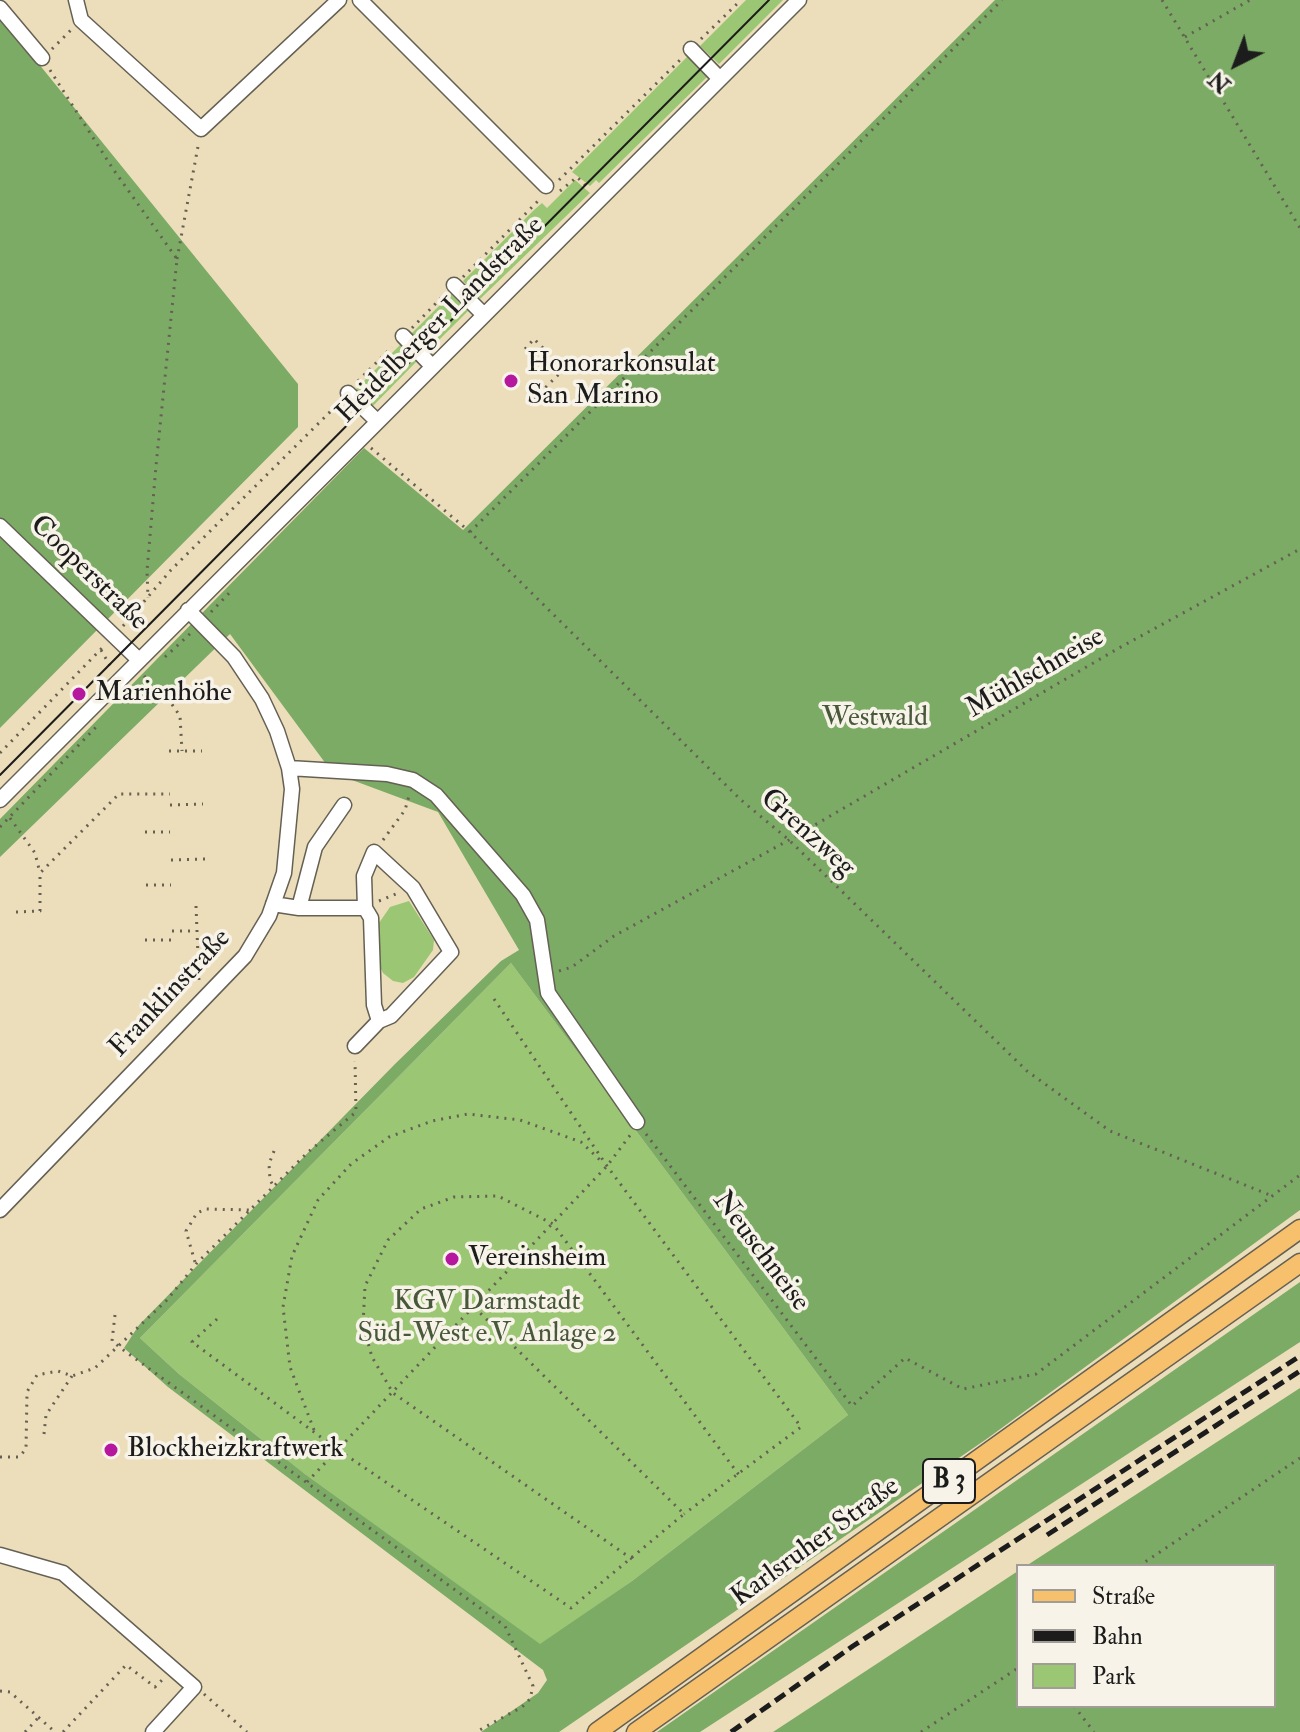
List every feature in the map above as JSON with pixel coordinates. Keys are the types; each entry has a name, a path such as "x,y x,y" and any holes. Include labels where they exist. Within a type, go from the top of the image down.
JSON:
{"main road":[{"name":"Karlsruher Straße","path":"597,1732 1300,1229"},
{"name":"Karlsruher Straße","path":"636,1732 1300,1263"}],"street":[{"path":"76,0 81,20 201,129 339,0"},
{"path":"360,0 550,190"},
{"name":"Heidelberger Landstraße","path":"0,800 799,0"},
{"path":"0,8 42,58"},
{"path":"691,49 720,79"},
{"path":"454,285 484,315"},
{"path":"403,336 432,366"},
{"path":"348,393 377,421"},
{"name":"Cooperstraße","path":"0,526 139,660"},
{"name":"Franklinstraße","path":"0,1210 225,979 254,942 273,904 289,844 289,768 277,731 250,679 234,657 188,610"},
{"path":"289,768 387,774 413,780 436,795 523,895 537,920 548,993 637,1122"},
{"path":"299,908 315,847 344,805"},
{"path":"355,1046 379,1021 391,1016 451,952 410,884 374,852 364,876 365,908 371,918 374,1005 379,1021"},
{"path":"273,904 299,908 365,908"},
{"path":"0,1555 63,1573 194,1687 153,1732"}],"path":[{"path":"550,190 741,0"},
{"path":"470,532 1002,0"},
{"path":"1162,0 1300,228"},
{"path":"1185,37 1250,0"},
{"path":"81,20 42,58 113,169 177,259"},
{"path":"148,599 148,556 177,259 201,129"},
{"path":"550,190 577,177 599,199"},
{"path":"131,618 171,570 539,200"},
{"path":"525,349 534,339 564,369 527,406"},
{"name":"Grenzweg","path":"361,438 470,532 741,800 789,840 1027,1071 1110,1131 1270,1195"},
{"name":"Mühlschneise","path":"544,976 572,967 614,936 789,840 1119,648 1300,549"},
{"path":"164,658 185,639"},
{"path":"0,753 101,650"},
{"path":"137,683 154,667"},
{"path":"144,676 169,700 180,716 182,751"},
{"path":"0,827 106,716"},
{"path":"169,751 202,751"},
{"path":"374,852 405,810 413,780"},
{"path":"40,873 119,794 170,794"},
{"path":"170,805 203,804"},
{"path":"10,817 35,853 40,873 40,911 16,912"},
{"path":"145,832 170,832"},
{"path":"171,860 206,859"},
{"path":"365,908 394,896 410,884"},
{"path":"146,885 171,885"},
{"path":"196,906 199,986"},
{"path":"172,931 196,931"},
{"path":"145,940 172,940"},
{"path":"217,1319 192,1342 337,1449 571,1608 684,1514 801,1427 607,1166 494,999"},
{"path":"0,1457 19,1457 26,1449 26,1405 30,1382 48,1371 72,1376 86,1374 167,1300 196,1264 329,1132 356,1112 355,1046"},
{"path":"315,1431 290,1367 283,1307 292,1256 318,1200 351,1164 389,1137 432,1121 468,1114 520,1120 581,1142 607,1166"},
{"path":"307,1482 607,1166 637,1122"},
{"name":"Neuschneise","path":"637,1122 852,1406 905,1358 963,1389 1036,1374 1270,1195"},
{"path":"274,1151 269,1164 270,1180 274,1187"},
{"path":"1270,1195 1300,1175"},
{"path":"632,1559 393,1393 372,1357 363,1325 365,1286 388,1240 421,1209 454,1197 498,1196 553,1224 739,1475"},
{"path":"196,1264 186,1231 197,1213 206,1209 250,1210"},
{"path":"474,1307 684,1514"},
{"path":"115,1315 112,1341 118,1346 505,1626 533,1686 522,1707 476,1732"},
{"path":"44,1434 46,1415 72,1376"},
{"path":"1142,1564 1300,1458"},
{"path":"63,1732 126,1665 155,1687 165,1677"},
{"path":"921,1732 1016,1669"},
{"path":"194,1687 247,1732"},
{"path":"0,1691 10,1692 55,1732"},
{"path":"1076,1708 1094,1732"},
{"path":"25,1732 39,1717"}],"green space":[{"path":"746,0 783,0 719,64 700,46"},
{"name":"Westwald","path":"995,0 1300,0 1300,1210 988,1438 559,1732 481,1732 538,1693 547,1680 543,1670 168,1387 124,1348 139,1325 395,1064 501,961 519,950 438,812 352,780 326,764 230,634 0,857 0,819 364,448 463,530","holes":["511,963 848,1415 632,1581 540,1644 305,1474 179,1374 140,1338"]},
{"path":"0,16 298,384 298,427 0,728"},
{"path":"688,56 708,76 599,183 596,180 590,186 572,172"},
{"path":"575,180 590,193 480,299 463,281 534,210 542,203 547,208"},
{"path":"451,294 468,311 426,353 409,336"},
{"path":"401,344 418,360 370,409 355,390"},
{"path":"409,901 434,940 433,950 414,977 403,983 393,981 383,973 377,961 379,923 390,907"},
{"name":"KGV Darmstadt Süd-West e.V. Anlage 2","path":"511,963 848,1415 632,1581 540,1645 305,1474 179,1374 140,1338"},
{"path":"1300,1282 1300,1342 700,1732 657,1732"},
{"path":"1300,1388 1300,1732 773,1732 1016,1572 1016,1708 1276,1708 1276,1564 1029,1564"}],"tram line":[{"path":"0,775 769,0"}],"railway":[{"path":"731,1732 853,1646 1300,1356"},
{"path":"1047,1535 1300,1371"}],"place":[{"name":"Honorarkonsulat San Marino","path":"511,381"},
{"name":"Marienhöhe","path":"79,694"},
{"name":"Vereinsheim","path":"452,1259"},
{"name":"Blockheizkraftwerk","path":"111,1450"}]}
